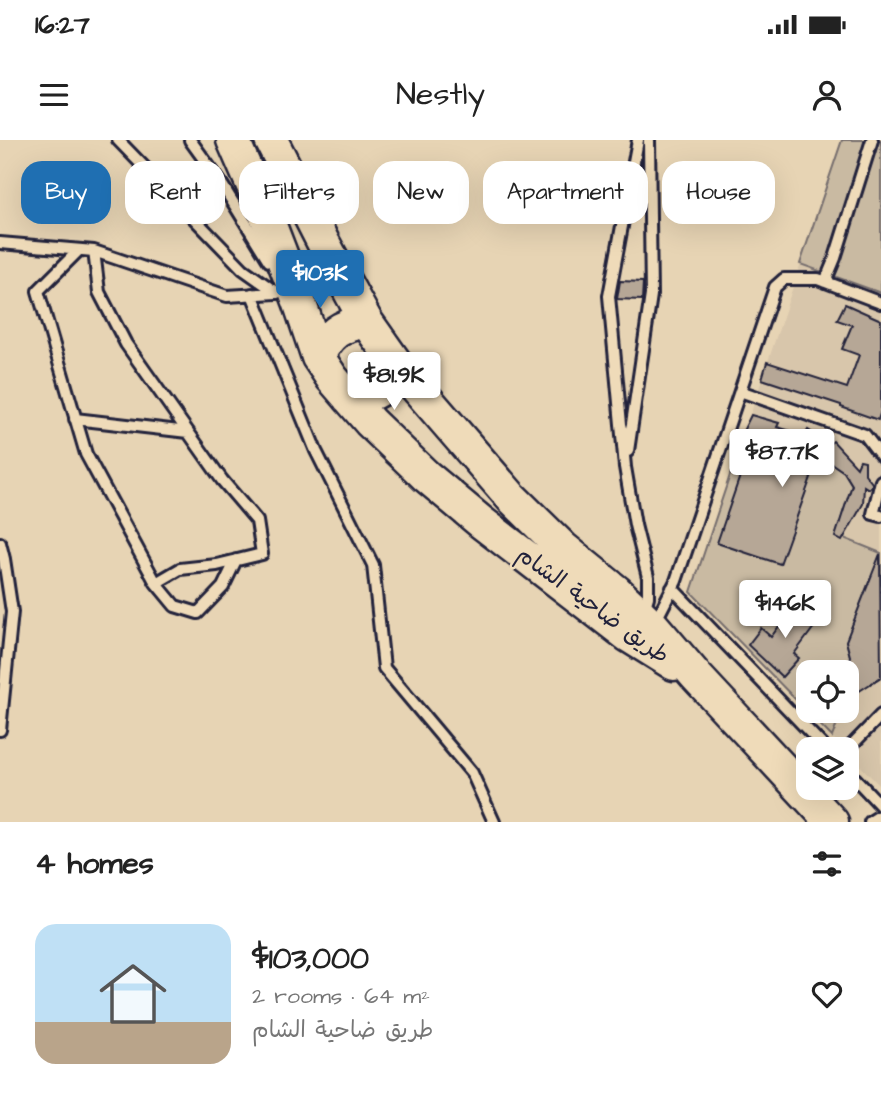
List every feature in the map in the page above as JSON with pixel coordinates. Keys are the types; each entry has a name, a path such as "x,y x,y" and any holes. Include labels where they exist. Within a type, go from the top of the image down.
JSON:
{"main road":[{"name":"طريق ضاحية الشام","path":"233,140 269,223 289,298 318,357 349,398 426,476 481,522 629,636 696,676"},
{"name":"طريق ضاحية الشام","path":"271,140 366,321 397,365 511,497 563,548 648,621 696,676"},
{"path":"318,357 325,342 336,331 350,324 366,321"},
{"path":"349,398 367,396 380,389 397,365"},
{"path":"696,676 832,822"}],"lane":[{"path":"118,140 243,269 289,298"},
{"path":"190,140 221,183 289,298"},
{"path":"638,140 609,296 625,467 648,577 648,621"},
{"path":"625,467 651,295 649,140"},
{"path":"825,282 872,140"},
{"path":"0,243 94,251 227,296 252,294 289,298"},
{"path":"79,250 38,290 86,454 156,583 175,606 198,612 223,587 236,560"},
{"path":"94,251 99,292 126,344 222,480 257,521 262,554 217,565 180,569 156,583"},
{"path":"648,621 676,581 775,287 784,279 818,279 881,303"},
{"path":"252,294 316,451 373,565 384,668 472,773 494,822"},
{"path":"740,391 865,435 881,456"},
{"path":"75,419 188,432"},
{"path":"881,481 873,514 881,516"},
{"path":"0,543 12,612 0,730"},
{"path":"672,588 815,737"},
{"path":"859,738 881,715"},
{"path":"859,783 881,806"},
{"path":"870,822 881,815"}],"shaded area":[{"path":"842,140 881,140 881,787 859,764 859,737 832,737 819,723 859,723 859,660 796,660 796,700 691,592"},
{"path":"842,140 881,140 881,293 800,264"},
{"path":"741,435 824,458 844,472 852,485 836,535 881,553 881,585 869,582 846,641 851,660 796,660 796,700 691,592 743,436"},
{"path":"818,723 837,723 832,737"}],"building":[{"path":"620,281 643,282 642,300 617,299"},
{"path":"845,304 881,320 881,411 878,420 762,379 767,362 847,388 859,355 842,349 852,325 837,320"},
{"path":"751,415 779,423 777,427 805,435 808,430 829,444 833,441 857,467 860,460 865,461 865,474 872,486 869,489 864,486 863,504 842,541 835,537 852,485 844,472 819,455 780,564 717,543 753,438 741,435"},
{"path":"880,554 881,677 859,691 859,660 851,660 846,641"},
{"path":"797,602 820,619 794,654 799,658 782,677 748,645 761,628 771,637"}]}
